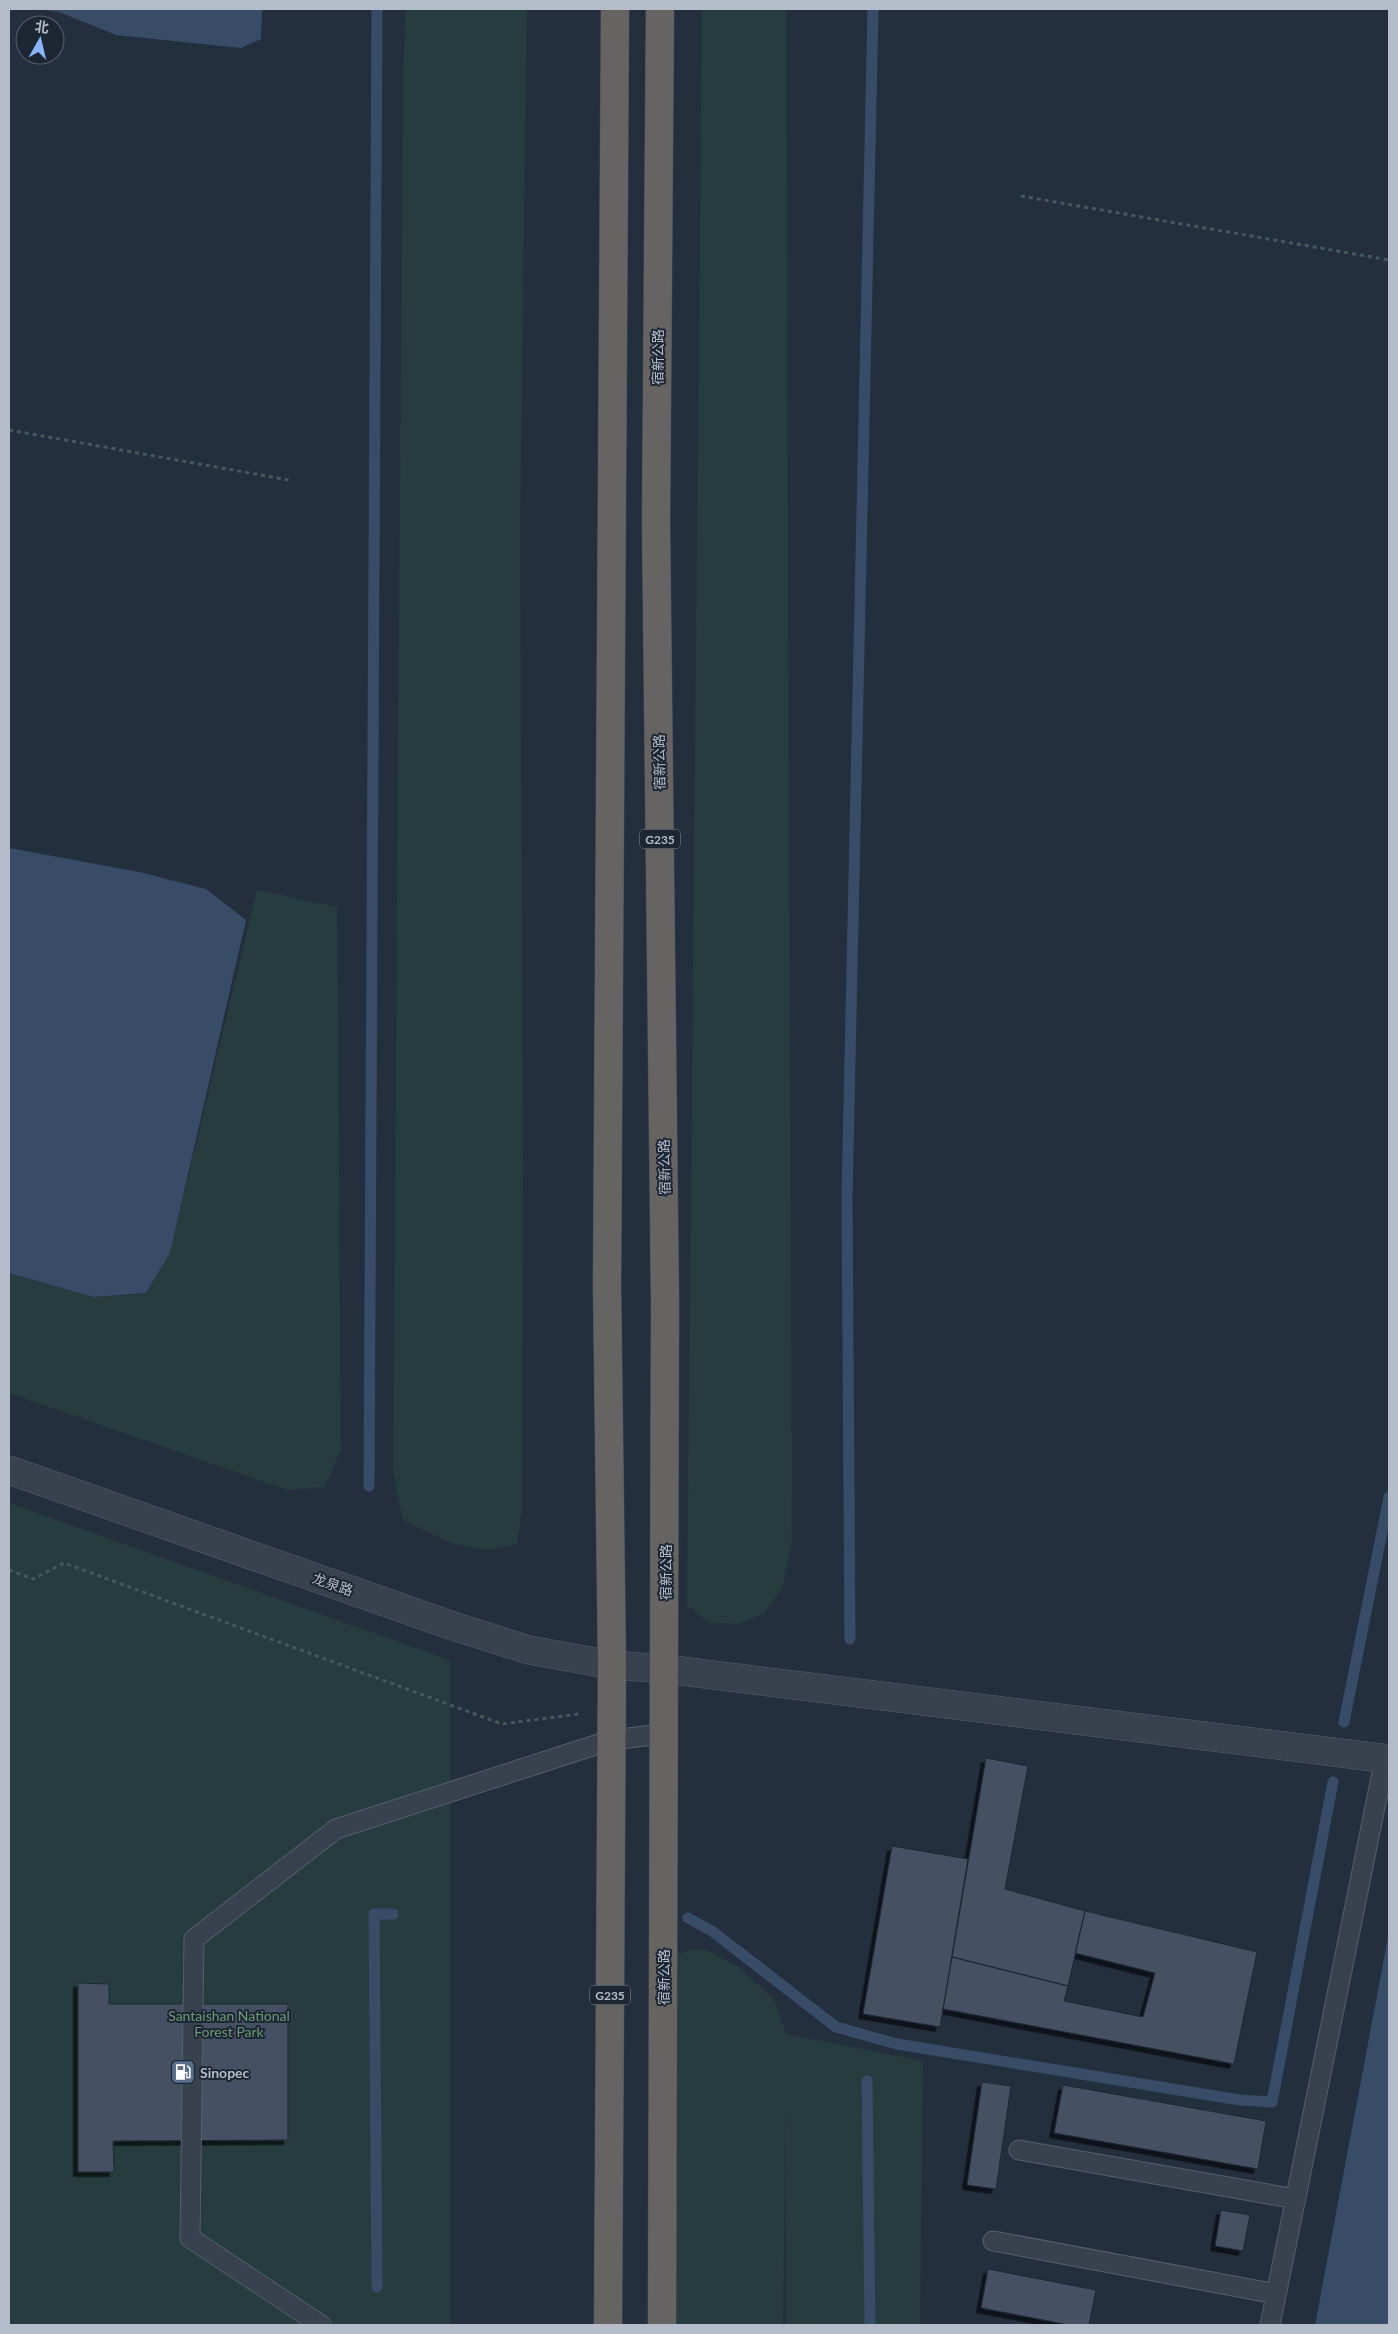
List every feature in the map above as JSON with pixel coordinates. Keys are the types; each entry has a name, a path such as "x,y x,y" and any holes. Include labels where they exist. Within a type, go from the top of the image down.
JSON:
{"highway":[{"name":"G235","path":"608,2325 612,1665 607,1275 615,9"},
{"name":"宿新公路","path":"660,9 656,522 665,1303 662,2325"}],"street":[{"name":"龙泉路","path":"9,1470 453,1626 529,1650 612,1665 664,1669 1387,1758"}],"lane":[{"path":"321,2325 190,2238 194,1940 336,1829 612,1740 663,1734"},
{"path":"1270,2325 1387,1758"},
{"path":"1019,2150 1296,2199"},
{"path":"993,2241 1276,2294"}],"path":[{"path":"1021,196 1389,260"},
{"path":"9,430 289,480"},
{"path":"9,1570 33,1579 64,1563 502,1724 611,1710"}],"green space":[{"path":"406,9 527,9 520,532 523,1166 522,1508 517,1544 488,1550 454,1544 403,1521 393,1472 403,64"},
{"path":"702,9 786,9 792,1542 782,1588 763,1614 737,1624 709,1623 687,1605"},
{"path":"257,890 337,907 341,1449 325,1487 287,1490 9,1393 9,1273 94,1297 146,1294 170,1253"},
{"name":"Santaishan National Forest Park","path":"9,1503 450,1660 450,2325 9,2325"},
{"path":"693,1949 707,1950 738,1967 774,1999 786,2034 923,2061 920,2325 786,2325 786,2110 783,2325 675,2325 677,1954"}],"water":[{"path":"38,9 262,9 261,39 241,48 116,35 59,12"},
{"path":"9,848 139,872 206,889 246,920 170,1253 146,1293 94,1297 9,1273"},
{"path":"1389,1932 1389,2325 1315,2325"}],"building":[{"path":"986,1758 1028,1766 1005,1889 1085,1911 1068,1986 952,1957"},
{"path":"892,1846 968,1859 940,2027 863,2014"},
{"path":"1085,1911 1257,1952 1234,2064 943,2009 952,1957 1068,1986 1064,2001 1143,2017 1155,1973 1075,1953"},
{"name":"Sinopec","path":"78,1983 109,1984 109,2004 288,2004 288,2140 113,2141 114,2172 78,2172"},
{"path":"982,2082 1011,2086 996,2189 967,2185"},
{"path":"1063,2085 1266,2121 1258,2169 1054,2133"},
{"path":"1221,2210 1250,2215 1243,2251 1215,2246"},
{"path":"988,2269 1096,2290 1089,2325 1069,2325 981,2308"}],"waterway":[{"path":"369,1486 377,9"},
{"path":"850,1639 847,1197 873,9"},
{"path":"1344,1722 1389,1497"},
{"path":"688,1918 712,1931 836,2027 897,2044 1240,2100 1272,2102 1333,1782"},
{"path":"377,2287 374,1914 393,1914"},
{"path":"867,2081 870,2325"}],"place":[{"name":"Sinopec","path":"183,2072"}]}
